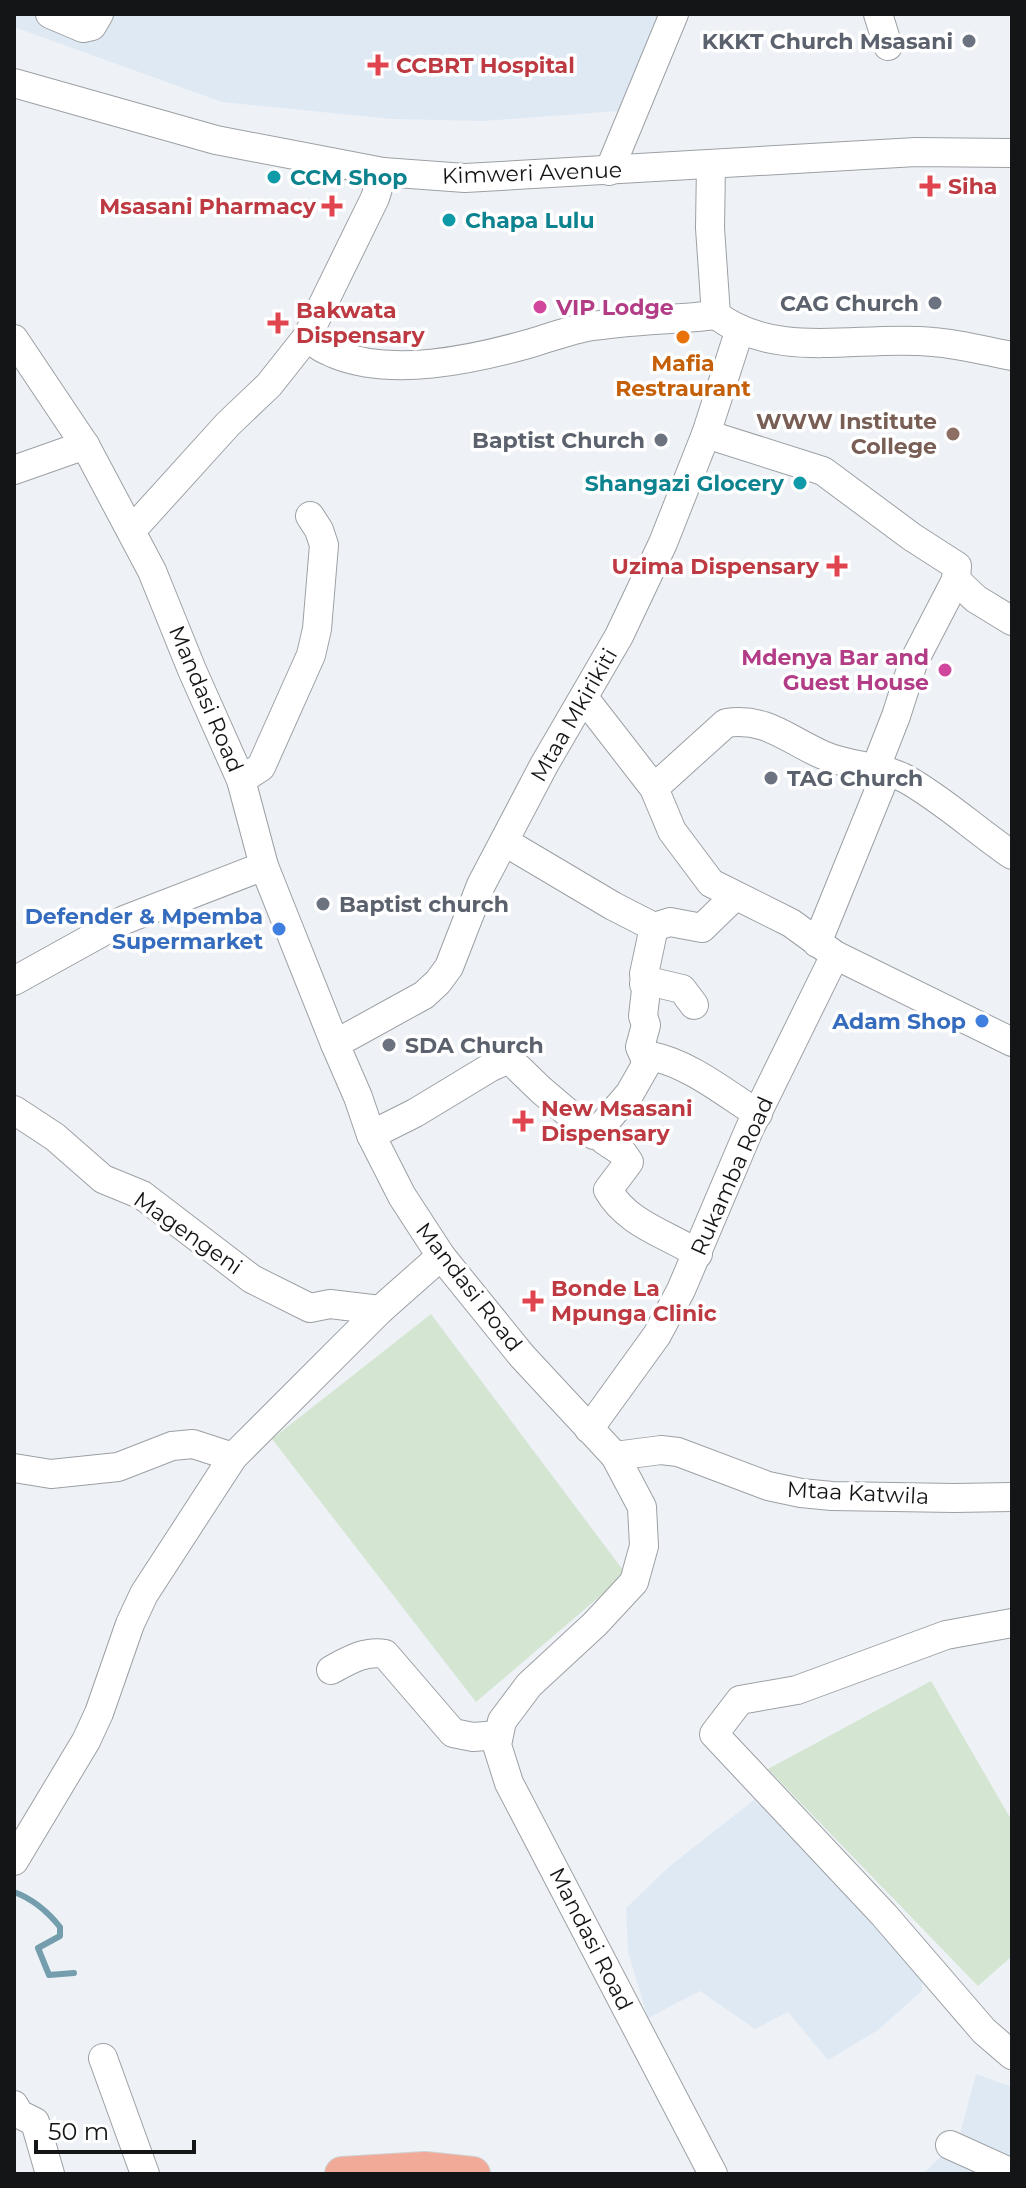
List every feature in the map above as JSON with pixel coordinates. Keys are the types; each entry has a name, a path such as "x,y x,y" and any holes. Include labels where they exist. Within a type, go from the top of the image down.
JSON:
{"main road":[{"path":"342,2174 425,2169 473,2174"}],"street":[{"path":"50,14 83,28 92,26 99,14"},
{"path":"609,171 674,14"},
{"path":"878,14 888,46"},
{"name":"Kimweri Avenue","path":"14,83 216,140 383,172 465,178 916,152 1012,153"},
{"path":"711,164 710,228 728,322"},
{"path":"132,530 228,424 269,385 307,337 375,198 383,172"},
{"path":"307,337 328,351 349,359 387,365 474,358 591,327 728,322 798,344 933,342 1012,356"},
{"name":"Mtaa Mkirikiti","path":"335,1044 424,995 438,982 459,947 481,885 544,765 619,636 663,543 706,434 728,322"},
{"name":"Mandasi Road","path":"14,339 85,445 152,571 241,780 264,866 371,1135 402,1196 441,1256 522,1356 615,1456 636,1494 644,1523 640,1565 634,1582 595,1624 529,1685 502,1721 498,1735 501,1765 713,2174"},
{"path":"706,434 805,464 830,475 912,537 957,566 956,580 976,599 1012,621"},
{"path":"14,470 85,445"},
{"path":"241,780 261,767 311,655 317,629 324,545 310,516"},
{"name":"Rukamba Road","path":"589,1429 657,1335 698,1254 826,949 913,663 956,580"},
{"path":"585,699 654,788 672,831 711,883 791,923 826,949 1012,1042"},
{"path":"654,788 726,723 771,726 827,757 882,769 907,780 1012,855"},
{"path":"505,842 654,927 670,922 702,928 735,896"},
{"path":"14,981 124,920 264,866"},
{"path":"647,1063 640,1047 646,1025 643,1016 644,974 654,927"},
{"path":"644,984 648,981 682,989 694,1005"},
{"path":"371,1135 509,1059 594,1135 630,1093 651,1056 693,1072 758,1114"},
{"name":"Magengeni","path":"14,1110 55,1137 103,1179 142,1195 252,1279 310,1308 330,1304 380,1310"},
{"path":"604,1140 622,1152 629,1162 608,1190 611,1196 634,1219 698,1254"},
{"path":"14,1861 86,1741 144,1594 233,1457 380,1310 441,1256"},
{"path":"14,1468 51,1474 118,1467 172,1446 193,1444 233,1457"},
{"name":"Mtaa Katwila","path":"615,1456 661,1450 678,1452 768,1486 801,1493 832,1496 1012,1497"},
{"path":"1012,1623 946,1635 797,1690 740,1700 714,1734 884,1915 984,2031 1012,2055"},
{"path":"331,1670 356,1656 385,1654 453,1733 473,1737 498,1735"},
{"path":"103,2058 145,2174"},
{"path":"14,2105 19,2114 35,2122 50,2174"},
{"path":"950,2145 1012,2173"}],"shaded area":[{"name":"CCBRT Hospital","path":"14,14 658,14 618,111 483,121 392,119 222,102 14,27"},
{"path":"754,1800 913,1951 922,1974 922,1991 878,2030 828,2060 788,2012 755,2029 700,1991 648,2018 628,1952 626,1908 671,1865"},
{"path":"976,2074 1012,2087 1012,2174 923,2174 959,2138"}],"green space":[{"path":"431,1314 626,1574 476,1702 272,1439"},
{"path":"931,1681 1012,1821 1012,1956 978,1986 768,1769"}],"waterway":[{"path":"14,1892 40,1906 60,1927 60,1936 38,1948 49,1975 74,1973"}],"place":[{"name":"KKKT Church Msasani","path":"969,41"},
{"name":"CCBRT Hospital","path":"378,65"},
{"name":"CCM Shop","path":"274,177"},
{"name":"Siha","path":"930,186"},
{"name":"Msasani Pharmacy","path":"332,206"},
{"name":"Chapa Lulu","path":"449,220"},
{"name":"CAG Church","path":"935,303"},
{"name":"VIP Lodge","path":"540,307"},
{"name":"Bakwata Dispensary","path":"278,323"},
{"name":"Mafia Restraurant","path":"683,337"},
{"name":"WWW Institute College","path":"953,434"},
{"name":"Baptist Church","path":"661,440"},
{"name":"Shangazi Glocery","path":"800,483"},
{"name":"Uzima Dispensary","path":"837,566"},
{"name":"Mdenya Bar and Guest House","path":"945,670"},
{"name":"TAG Church","path":"771,778"},
{"name":"Baptist church","path":"323,904"},
{"name":"Defender & Mpemba Supermarket","path":"279,929"},
{"name":"Adam Shop","path":"982,1021"},
{"name":"SDA Church","path":"389,1045"},
{"name":"New Msasani Dispensary","path":"523,1121"},
{"name":"Bonde La Mpunga Clinic","path":"533,1301"}]}
